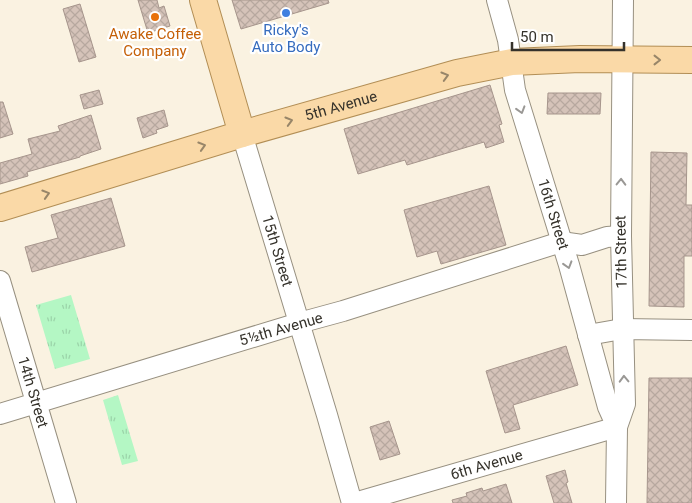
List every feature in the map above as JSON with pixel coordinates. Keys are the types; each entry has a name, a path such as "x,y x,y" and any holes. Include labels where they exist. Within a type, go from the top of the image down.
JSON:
{"main road":[{"name":"15th Street","path":"203,0 242,134"},
{"name":"5th Avenue","path":"0,208 242,134 457,73 512,62 622,59 692,60"}],"street":[{"name":"16th Street","path":"497,0 508,40 515,90 608,408 617,427"},
{"name":"17th Street","path":"616,503 617,427 625,404 621,236 623,0"},
{"name":"15th Street","path":"242,134 353,503"},
{"path":"561,242 582,245 608,237 621,236"},
{"name":"5½th Avenue","path":"0,414 300,323 343,312 561,242"},
{"name":"14th Street","path":"0,281 66,503"},
{"path":"588,336 622,329 692,330"},
{"name":"6th Avenue","path":"353,503 617,427"}],"green space":[{"path":"71,295 90,359 55,369 36,305"},
{"path":"118,395 138,461 122,465 103,400"}],"building":[{"name":"Awake Coffee Company","path":"138,0 157,0 159,8 164,6 170,26 148,33"},
{"path":"232,0 328,0 329,3 241,29"},
{"path":"80,4 96,57 79,62 63,9"},
{"path":"490,85 502,124 499,125 504,142 486,148 484,142 407,165 405,160 358,174 344,129"},
{"path":"99,90 103,104 84,109 80,95"},
{"path":"548,93 601,93 600,114 547,114"},
{"path":"0,102 3,102 13,134 0,138"},
{"path":"164,110 168,126 156,130 157,133 143,138 137,118"},
{"path":"91,115 101,149 27,172 28,176 0,184 0,163 32,154 28,139 60,131 58,126"},
{"path":"651,152 687,153 686,205 692,205 692,256 684,256 684,307 649,306"},
{"path":"489,186 506,245 441,264 437,251 417,257 404,210"},
{"path":"111,198 125,246 32,272 25,247 58,238 51,215"},
{"path":"566,346 578,385 513,405 520,429 505,433 486,371"},
{"path":"649,378 692,378 692,503 647,503"},
{"path":"389,421 400,454 380,460 370,427"},
{"path":"565,470 568,482 566,483 572,503 554,503 546,476"},
{"path":"506,484 512,503 453,503 452,500 467,496 466,493 482,488 483,491"}],"place":[{"name":"Ricky's Auto Body","path":"286,13"},
{"name":"Awake Coffee Company","path":"155,17"}]}
